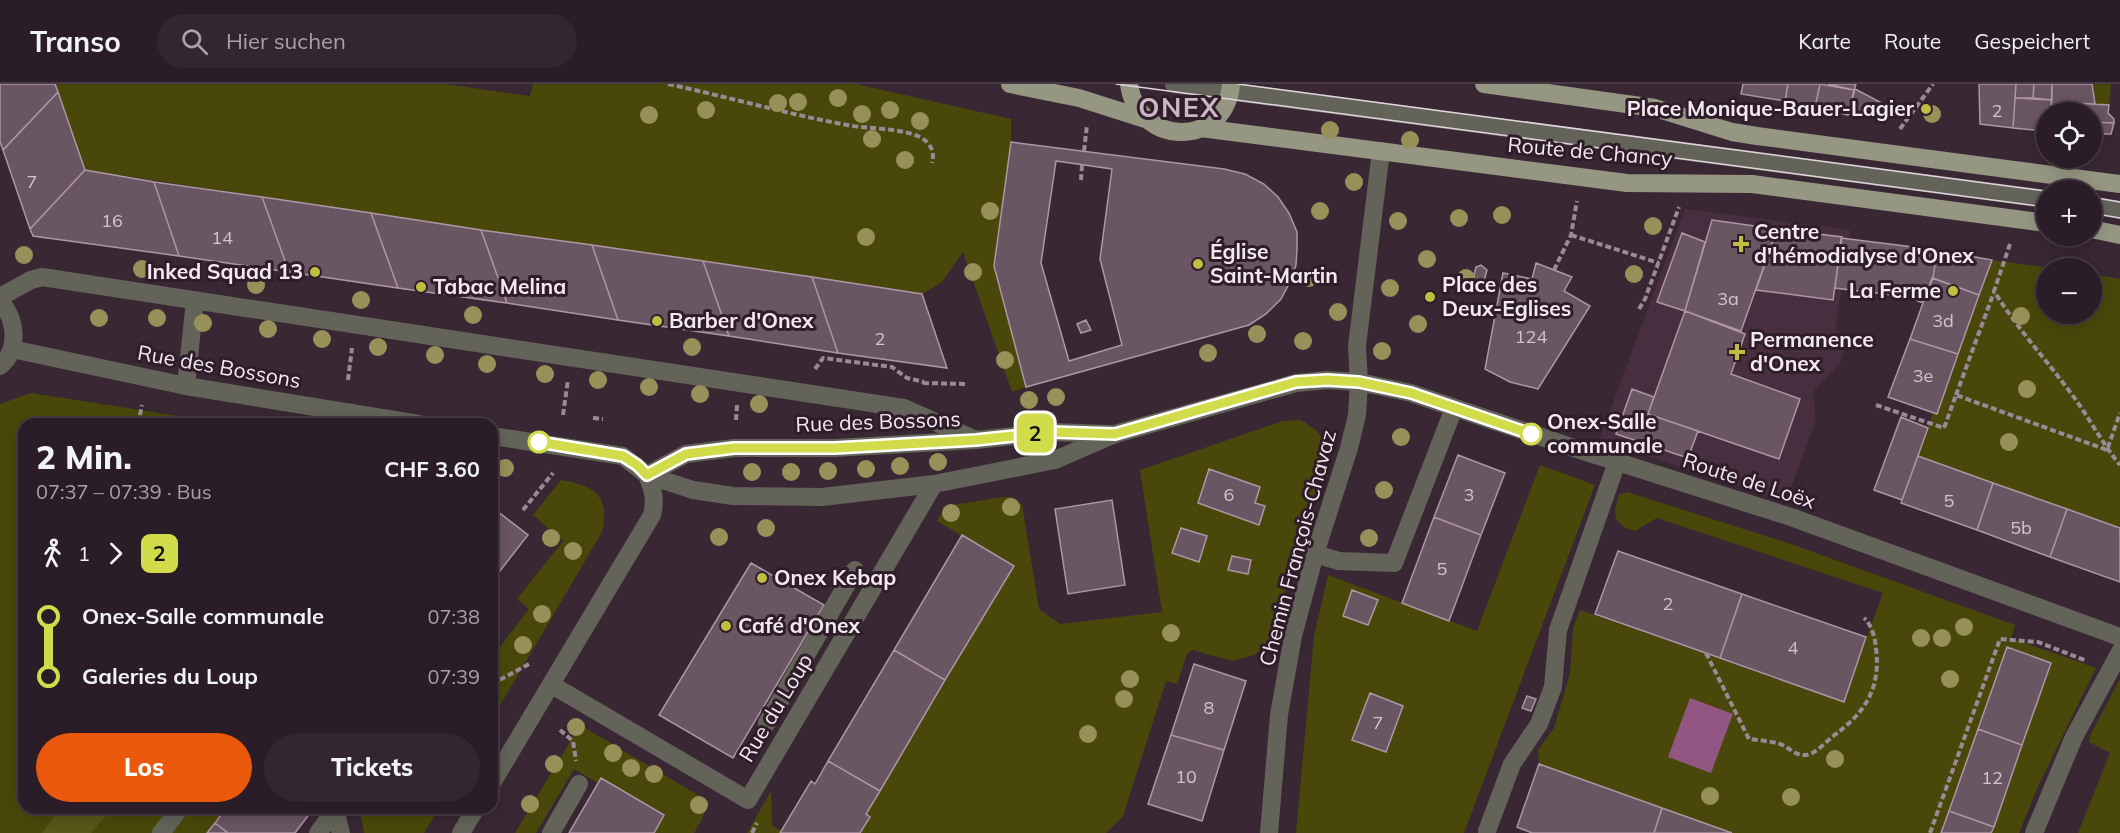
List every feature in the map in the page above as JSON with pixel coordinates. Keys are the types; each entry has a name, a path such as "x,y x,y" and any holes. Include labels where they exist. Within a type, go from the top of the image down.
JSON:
{"main road":[{"path":"1010,84 1079,98 1145,119"},
{"path":"1129,84 1134,104 1145,119"},
{"name":"Route de Chancy","path":"1485,84 1655,108 1732,132 1757,136 2120,184"},
{"path":"1201,128 1213,121 1222,111 1231,88"},
{"name":"Route de Chancy","path":"1145,119 1166,131 1189,132 1201,128 1627,183 1752,183 2036,222"},
{"path":"2102,232 2120,236"}],"street":[{"path":"1174,84 1231,88 2036,198"},
{"path":"1359,382 1357,346 1381,151"},
{"path":"2102,207 2120,210"},
{"path":"0,366 12,349 14,327 0,299 31,280 42,277 904,408 976,440"},
{"path":"186,386 195,300"},
{"name":"Rue des Bossons","path":"12,349 186,386 382,418"},
{"name":"Rue des Bossons","path":"498,437 623,456 647,475 693,490 733,496 822,497 934,484 1055,460 1115,434 1296,382 1327,380 1359,382"},
{"name":"Route de Loëx","path":"1359,382 1411,393 1791,517 2120,637"},
{"name":"Chemin François-Chavaz","path":"1269,833 1279,714 1293,636 1315,554 1349,448 1357,415 1359,382"},
{"path":"1315,554 1339,561 1394,563 1454,408"},
{"name":"Rue des Bossons","path":"647,475 686,454 734,448 835,448 976,440 1051,432 1115,434"},
{"path":"1487,831 1512,764 1539,724 1553,687 1558,630 1617,462"},
{"path":"498,773 652,515 655,501 653,488 647,475"},
{"name":"Rue du Loup","path":"552,685 748,800 934,484"},
{"path":"767,723 855,570"},
{"path":"2034,833 2074,737 2120,652"},
{"path":"551,833 579,784"},
{"path":"161,833 175,814"},
{"path":"318,833 332,814"},
{"path":"336,814 341,833"},
{"path":"461,833 472,814"}],"path":[{"path":"668,84 847,125 906,133 920,138 931,146 934,155 932,164"},
{"path":"1898,131 1933,84"},
{"path":"1084,151 1088,118"},
{"path":"1081,180 1082,165"},
{"path":"1639,309 1680,204"},
{"path":"1554,270 1571,235 1576,207"},
{"path":"1571,235 1659,262"},
{"path":"1876,405 1944,428 2010,244"},
{"path":"1994,291 2012,321 2070,392 2107,450 2120,465"},
{"path":"348,380 350,365"},
{"path":"907,378 924,382 966,384"},
{"path":"918,391 924,382"},
{"path":"1956,395 2107,450"},
{"path":"563,415 565,401"},
{"path":"139,418 142,405"},
{"path":"736,412 736,420"},
{"path":"2107,450 2120,413"},
{"path":"593,418 603,419"},
{"path":"523,510 553,473"},
{"path":"1706,653 1749,739 1780,743 1794,754 1809,755 1846,727 1862,711 1875,685 1878,666 1875,644 1869,622 1864,618"},
{"path":"1930,833 2000,639 2038,642 2110,670"},
{"path":"498,681 531,663"},
{"path":"560,730 573,741 576,763"}],"shaded area":[{"path":"55,84 444,84 530,96 533,84 856,84 1011,119 1011,142 994,266 1026,387 1012,392 963,252 942,282 922,294 85,170"},
{"path":"2092,84 2111,84 2109,105 2095,102"},
{"name":"Permanence d'Onex","path":"1685,209 1850,230 1835,331 1848,335 1847,341 1840,363 1813,392 1816,420 1786,502 1599,440"},
{"path":"1992,260 2036,266 2036,324 2102,324 2102,276 2120,279 2120,528 1918,456 1933,413 1937,413"},
{"path":"31,393 191,418 18,418 18,814 222,814 207,833 0,833 0,404"},
{"path":"1301,420 1316,430 1329,448 1291,568 1275,639 1254,655 1233,661 1192,650 1187,654 1177,684 1166,681 1123,816 1106,833 860,833 869,817 866,814 1013,566 937,521 946,506 1004,497 1012,497 1022,505 1039,609 1060,624 1162,612 1140,470 1283,421"},
{"path":"1540,465 1595,485 1464,833 1296,833 1314,636 1328,575 1477,631"},
{"path":"561,480 591,489 602,501 604,509 602,532 498,709 498,649 529,609 517,599 563,541 533,515"},
{"path":"1627,492 1791,544 2015,625 2011,638 2096,668 2039,784 2019,833 1991,833 2051,663 2008,647 1941,833 1732,833 1539,764 1538,750 1554,728 1570,673 1573,629 1580,610 1843,702 1883,593 1657,518 1635,531 1625,528 1616,519 1615,509 1619,495"},
{"path":"2120,679 2120,833 2078,833 2110,753 2089,742 2090,736"},
{"path":"1690,698 1733,714 1711,773 1668,757"},
{"path":"580,725 708,801 694,833 654,833 664,815 601,778 598,783 574,769 536,833 515,833"},
{"path":"771,791 772,825 781,831 780,833 747,833"},
{"path":"56,814 108,814 91,833 42,833"},
{"path":"361,814 436,814 424,833 364,833"}],"building":[{"path":"0,84 55,84 58,92 3,150 0,142"},
{"path":"1743,84 1788,84 1785,101 1741,94"},
{"path":"1788,84 1820,84 1815,107 1785,101"},
{"path":"1820,84 1854,90 1848,115 1815,107"},
{"path":"1828,84 1856,84 1854,90"},
{"path":"1979,84 2016,84 2013,128 1980,124"},
{"path":"2016,84 2034,84 2033,98 2015,98"},
{"path":"2034,84 2052,84 2052,100 2033,98"},
{"path":"2052,84 2092,84 2095,102 2051,102"},
{"path":"1855,89 1882,103 1863,116 1848,114"},
{"path":"58,92 85,170 30,229 3,150"},
{"path":"2015,98 2052,100 2052,102 2036,102 2036,130 2013,128"},
{"path":"2102,105 2109,105 2108,113 2114,119 2114,123 2102,122"},
{"path":"2102,122 2114,123 2111,134 2102,134"},
{"name":"Église Saint-Martin","path":"1011,142 1224,169 1245,174 1264,184 1278,197 1289,213 1297,232 1296,265 1290,282 1281,299 1266,314 1249,325 1026,387 994,266","holes":["1056,161 1112,169 1100,259 1122,345 1069,361 1041,263"]},
{"path":"85,170 154,182 179,256 33,236 30,229"},
{"path":"154,182 262,197 289,272 179,256"},
{"path":"262,197 371,213 398,288 289,272"},
{"path":"371,213 481,230 507,303 398,288"},
{"path":"1712,220 1777,229 1741,331 1685,311"},
{"path":"1777,229 1842,237 1833,300 1756,290"},
{"path":"481,230 592,245 618,320 507,303"},
{"path":"1682,233 1705,242 1685,311 1657,302"},
{"path":"1841,238 1937,250 1933,278 1923,303 1908,297 1835,288"},
{"path":"592,245 703,261 729,336 618,320"},
{"path":"1937,250 1992,260 1979,295 1933,278"},
{"path":"703,261 812,277 838,353 729,336"},
{"path":"1536,263 1572,277 1564,291 1590,306 1538,389 1510,382 1485,369 1503,273 1532,279"},
{"path":"1481,265 1487,270 1484,281 1478,283 1473,279 1476,267"},
{"path":"812,277 922,294 947,368 838,353"},
{"path":"1932,278 1979,295 1958,354 1910,339"},
{"path":"1685,311 1745,334 1731,374 1800,399 1779,459 1648,414"},
{"path":"1086,320 1091,330 1081,333 1077,324"},
{"path":"1910,339 1958,354 1937,414 1888,397"},
{"path":"1632,389 1654,397 1648,414 1698,431 1688,458 1616,434"},
{"path":"1901,417 1928,428 1902,500 1874,490"},
{"path":"1458,455 1505,473 1481,535 1434,517"},
{"path":"1918,456 1993,483 1977,530 1901,503"},
{"path":"1209,469 1260,487 1255,503 1265,506 1259,525 1198,503"},
{"path":"1993,483 2067,509 2050,557 1977,530"},
{"path":"1112,500 1125,585 1068,594 1055,509"},
{"path":"2067,509 2120,528 2120,582 2050,557"},
{"path":"498,512 528,535 498,573"},
{"path":"1434,517 1481,535 1449,621 1402,603"},
{"path":"1181,528 1207,536 1199,562 1172,553"},
{"path":"962,535 1014,566 945,680 894,650"},
{"path":"1618,551 1742,594 1720,658 1595,614"},
{"path":"1232,556 1251,560 1248,574 1228,570"},
{"path":"751,563 824,605 733,758 659,715"},
{"path":"1352,590 1378,600 1368,625 1343,616"},
{"path":"1742,594 1866,637 1844,702 1720,658"},
{"path":"2007,647 2051,663 2022,745 1978,729"},
{"path":"894,650 945,680 880,791 828,761"},
{"path":"1194,664 1246,681 1224,750 1171,735"},
{"path":"1370,693 1403,706 1386,752 1352,740"},
{"path":"1527,696 1536,699 1531,711 1522,708"},
{"path":"1978,729 2022,745 1994,827 1949,811"},
{"path":"1171,735 1224,750 1202,821 1148,804"},
{"path":"828,761 880,791 866,814 870,817 860,833 780,833 811,781 815,784"},
{"path":"1539,764 1662,808 1654,833 1532,833 1517,827"},
{"path":"601,778 664,815 654,833 569,833"},
{"path":"1662,808 1732,833 1654,833"},
{"path":"1949,811 1994,827 1991,833 1941,833"},
{"path":"222,814 309,814 295,833 228,833 215,823"},
{"path":"215,823 228,833 207,833"}],"tram line":[{"path":"1116,84 2036,206"},
{"path":"1238,84 2036,190"},
{"path":"2102,199 2120,202"},
{"path":"2102,215 2120,218"}],"bus line":[{"name":"2","path":"539,442 623,456 647,475 686,454 734,448 835,448 976,440 1051,432 1115,434 1296,382 1327,380 1359,382 1411,393 1531,434"}],"place":[{"name":"Place Monique-Bauer-Lagier","path":"1926,109"},
{"name":"Centre d'hémodialyse d'Onex","path":"1741,244"},
{"name":"Église Saint-Martin","path":"1198,264"},
{"name":"Inked Squad 13","path":"315,272"},
{"name":"Tabac Melina","path":"421,287"},
{"name":"La Ferme","path":"1953,291"},
{"name":"Place des Deux-Eglises","path":"1430,297"},
{"name":"Barber d'Onex","path":"657,321"},
{"name":"Permanence d'Onex","path":"1737,352"},
{"name":"Onex-Salle communale","path":"1531,434"},
{"name":"Onex Kebap","path":"762,578"},
{"name":"Café d'Onex","path":"726,626"}],"district":[{"name":"ONEX","path":"1179,108"}]}
